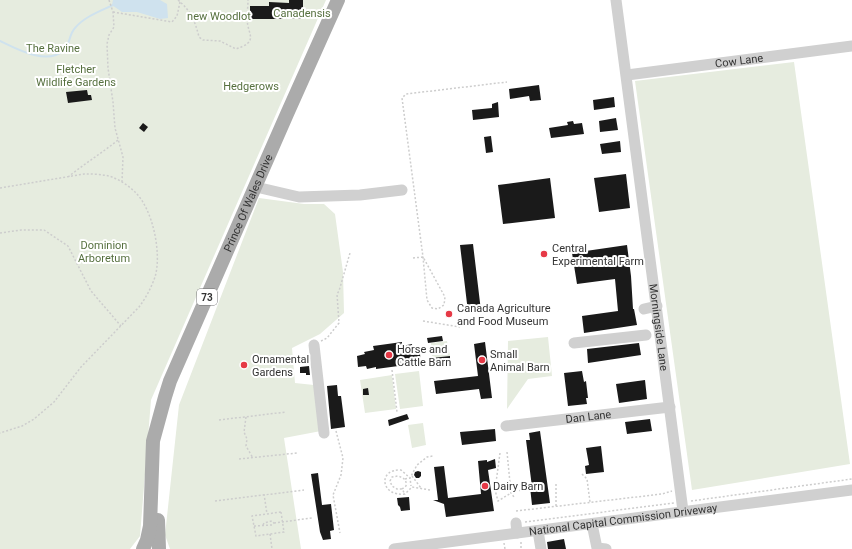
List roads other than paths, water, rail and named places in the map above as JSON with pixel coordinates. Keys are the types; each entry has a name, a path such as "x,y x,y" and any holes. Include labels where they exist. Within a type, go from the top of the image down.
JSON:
{"main road":[{"name":"Prince Of Wales Drive","path":"143,549 147,540 150,526 153,442 170,382 338,0"},
{"name":"Prince Of Wales Drive","path":"159,549 158,535 162,408"}],"street":[{"name":"Morningside Lane","path":"616,0 683,506"},
{"name":"Cow Lane","path":"627,76 852,46"},
{"path":"256,187 299,197 360,195 402,190"},
{"path":"644,309 656,306"},
{"path":"574,343 646,335"},
{"path":"314,345 324,433"},
{"name":"Dan Lane","path":"506,426 670,407"},
{"name":"National Capital Commission Driveway","path":"394,549 415,548 592,524 683,506 852,490"},
{"path":"592,524 597,548 606,549"},
{"path":"538,531 541,549"}],"water":[{"path":"113,0 160,0 167,4 168,18 160,19 137,12 122,12 112,5"}],"waterway":[{"path":"0,41 23,52 41,56 57,55 66,48 73,30 79,24 94,14 115,4"}],"place":[{"name":"Central Experimental Farm","path":"544,254"},
{"name":"Canada Agriculture and Food Museum","path":"449,314"},
{"name":"Horse and Cattle Barn","path":"389,355"},
{"name":"Small Animal Barn","path":"482,360"},
{"name":"Ornamental Gardens","path":"244,365"},
{"name":"Dairy Barn","path":"485,486"}],"park label":[{"name":"Canadensis","path":"302,13"},
{"name":"new Woodlot","path":"219,16"},
{"name":"The Ravine","path":"53,48"},
{"name":"Fletcher Wildlife Gardens","path":"76,75"},
{"name":"Hedgerows","path":"251,86"},
{"name":"Dominion Arboretum","path":"104,251"}]}
